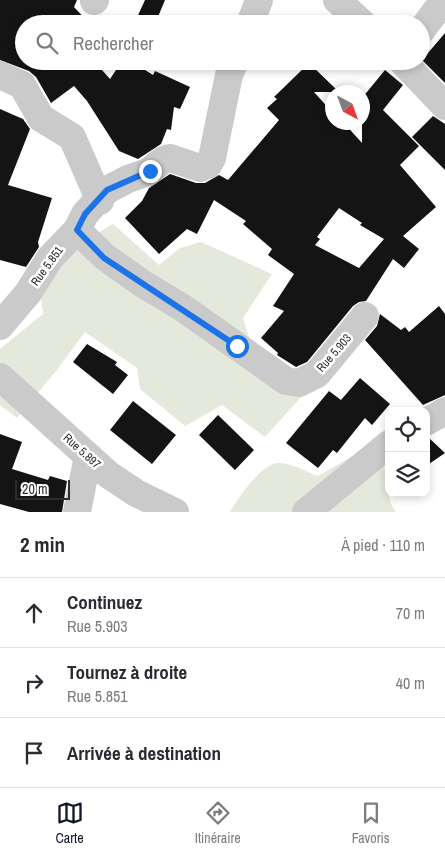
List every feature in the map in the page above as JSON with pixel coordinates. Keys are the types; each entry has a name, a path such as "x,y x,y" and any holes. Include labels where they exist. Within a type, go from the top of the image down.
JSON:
{"street":[{"path":"253,15 258,0"},
{"path":"337,0 353,15"},
{"path":"430,19 444,0"},
{"name":"Rue 5.851","path":"0,326 28,293 50,258 77,230 85,214 100,201 107,190 128,179 148,172 163,160 170,158 200,168 208,165 212,158 231,70"},
{"path":"411,70 445,106"},
{"path":"0,75 22,85 41,118 72,137 100,201"},
{"name":"Rue 5.903","path":"77,230 104,258 183,308 286,381 299,383 317,374 366,316"},
{"name":"Rue 5.897","path":"0,377 109,475 136,493 174,512"},
{"path":"430,420 445,411"},
{"path":"306,512 385,447"},
{"path":"77,512 88,456"}],"shaded area":[{"path":"113,224 159,265 180,248 201,242 272,274 243,318 258,365 303,395 265,437 222,405 185,426 140,389 137,368 85,332 17,418 0,405 0,349 43,314 40,290 69,250"},
{"path":"363,450 375,458 385,471 385,497 389,497 396,512 230,512 258,475 272,465 278,463 288,464 318,476"}],"building":[{"path":"0,0 77,0 74,7 82,15 15,15 15,66 0,60"},
{"path":"145,0 165,0 159,15 138,15"},
{"path":"445,33 445,83 430,68 430,51"},
{"path":"26,70 102,70 110,79 116,70 145,70 153,75 155,71 190,87 180,109 174,107 171,130 167,129 161,144 138,159 119,151 87,101 74,86 51,103 36,77"},
{"path":"302,70 316,70 332,85 325,85 325,92 314,92 325,104 325,130 350,130 362,143 362,130 370,130 370,88 385,70 403,85 383,110 419,146 400,165 436,207 403,236 419,249 404,268 393,259 366,301 359,302 353,306 307,362 296,367 277,355 278,353 261,338 284,311 273,306 294,274 268,255 272,249 243,224 246,221 214,200 197,234 187,229 159,254 125,218 142,201 149,188 170,174 196,183 205,183 219,175 228,180 279,120 267,108 277,99 274,97","holes":["339,208 362,223 360,225 384,239 359,268 315,245 320,239 317,237"]},
{"path":"0,109 23,119 30,129 8,185 52,198 38,242 39,247 26,267 0,260"},
{"path":"433,116 445,124 445,170 412,137"},
{"path":"439,306 445,314 445,395 423,405 365,340 377,326 380,314 401,330 405,327 409,332"},
{"path":"87,344 117,362 115,365 128,375 113,394 73,362"},
{"path":"360,378 390,404 385,407 385,410 372,425 365,418 337,453 333,450 318,468 286,443 329,391 341,400"},
{"path":"133,401 176,435 152,464 110,430"},
{"path":"218,415 254,450 235,470 199,435"},
{"path":"0,434 22,442 12,469 48,480 50,476 67,481 62,512 29,512 0,504"},
{"path":"430,439 445,453 430,463"}],"route":[{"path":"150,171 128,179 107,190 100,201 85,214 77,230 104,258 183,308 237,346"}]}
